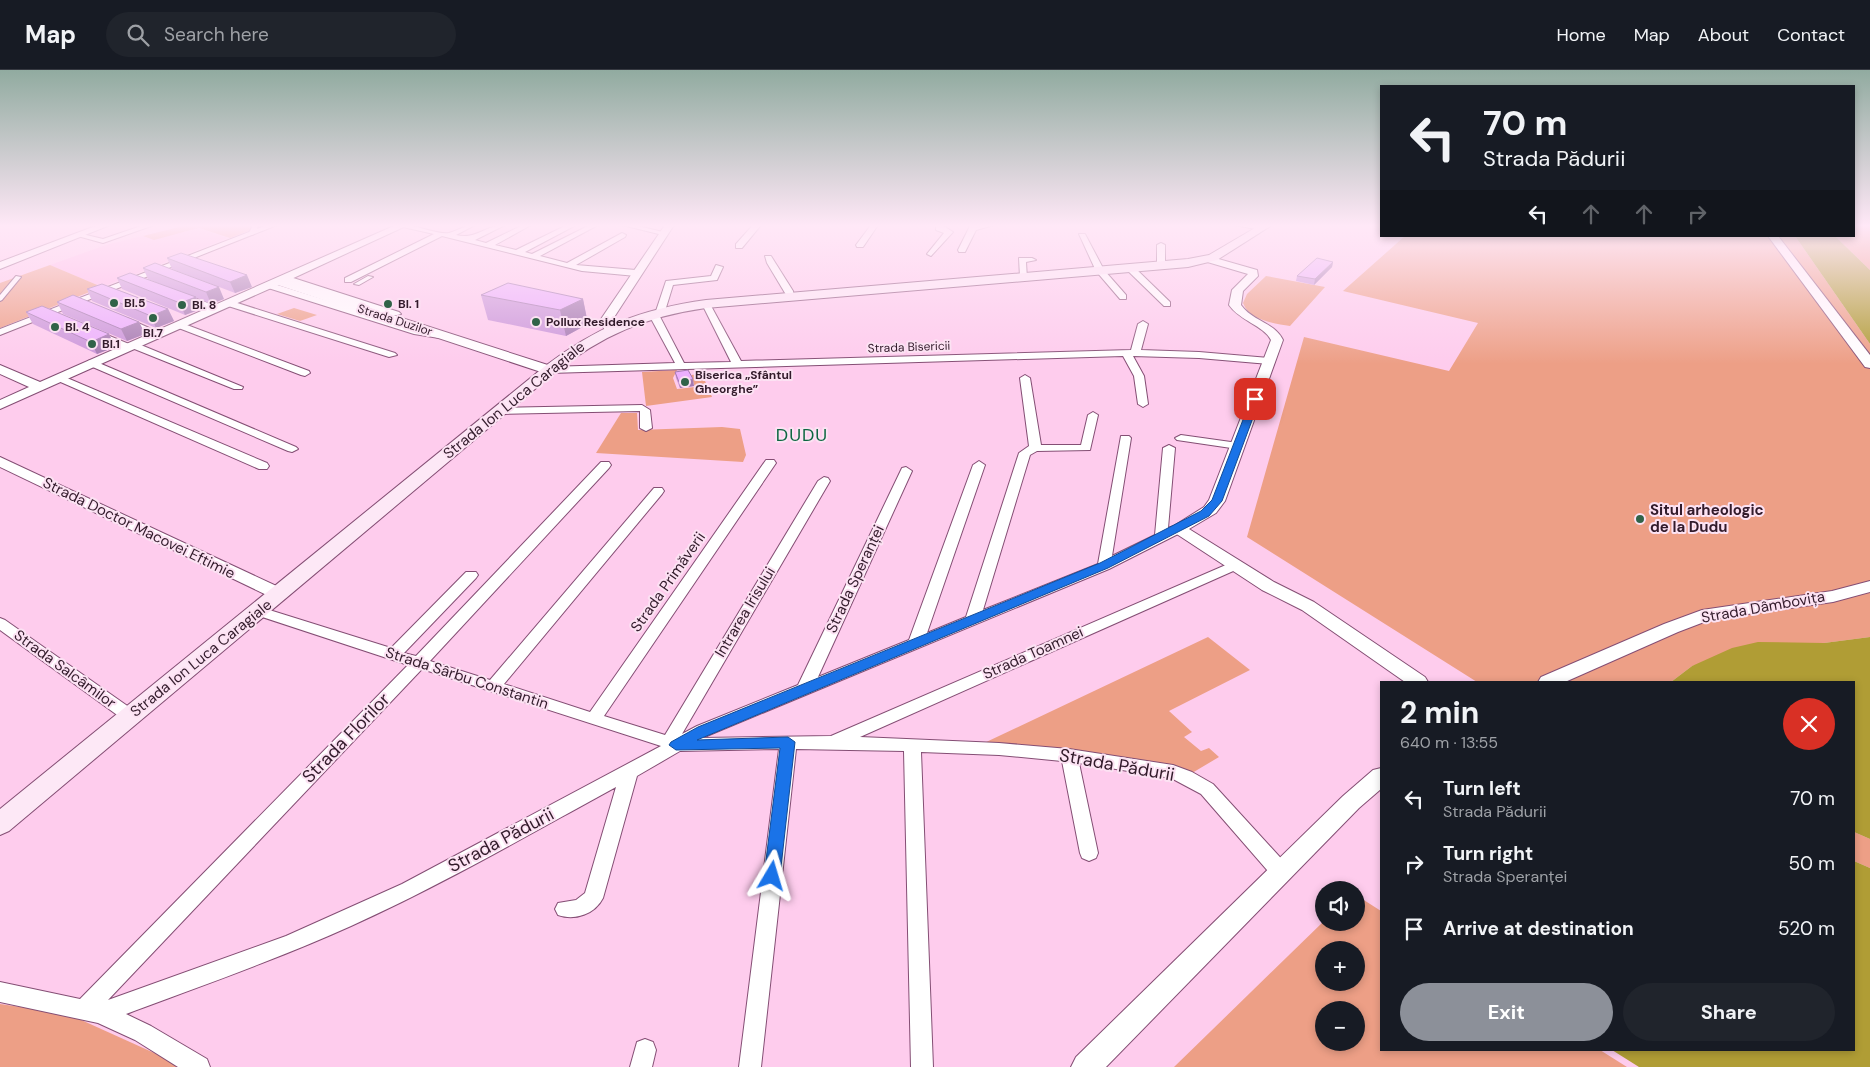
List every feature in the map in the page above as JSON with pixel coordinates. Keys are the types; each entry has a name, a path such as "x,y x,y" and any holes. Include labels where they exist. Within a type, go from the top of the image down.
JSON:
{"main road":[{"name":"Strada Ion Luca Caragiale","path":"0,824 280,594 500,410 546,369 580,345 610,328 656,312 706,304 1093,272"}],"street":[{"path":"0,332 153,272"},
{"path":"165,272 176,276"},
{"path":"0,405 131,346 180,320 229,298 297,272"},
{"path":"348,280 367,272"},
{"path":"357,284 382,272"},
{"path":"605,272 636,273 605,322 610,328"},
{"path":"681,366 656,312 669,283 714,278 717,272"},
{"path":"775,272 781,275 791,296"},
{"path":"1023,272 1024,277"},
{"path":"1100,272 1123,297"},
{"path":"1134,272 1168,304"},
{"path":"676,745 702,730 1104,566 1169,533 1205,513 1215,505 1277,338 1242,315 1235,305 1236,294 1253,276 1251,272"},
{"path":"1800,272 1870,364"},
{"path":"0,299 18,277"},
{"path":"135,279 150,285"},
{"path":"276,281 396,314"},
{"name":"Strada Duzilor","path":"276,281 546,369"},
{"path":"191,288 174,293 173,296 210,306"},
{"path":"108,290 123,296"},
{"path":"229,298 392,355"},
{"path":"78,301 96,309"},
{"path":"706,304 738,365"},
{"path":"111,321 115,316 132,311"},
{"path":"48,313 63,319"},
{"path":"180,320 305,373"},
{"path":"153,332 111,321 85,328 238,387"},
{"path":"1143,324 1130,353 1139,376 1143,404"},
{"name":"Strada Bisericii","path":"546,369 1130,353 1199,355 1269,361"},
{"path":"92,363 292,449"},
{"path":"0,368 40,387"},
{"path":"60,378 263,466"},
{"path":"1025,378 1034,429 1035,448"},
{"path":"500,410 642,408 645,410 646,428"},
{"path":"972,620 1025,453 1035,448 1086,448 1093,414"},
{"path":"1104,566 1125,438"},
{"path":"1181,438 1238,446"},
{"path":"1169,448 1169,533"},
{"name":"Strada Doctor Macovei Eftimie","path":"0,461 280,594"},
{"name":"Strada Primăverii","path":"593,720 770,463"},
{"name":"Strada Florilor","path":"93,1011 604,465"},
{"path":"916,642 979,465"},
{"name":"Strada Speranței","path":"805,687 906,471"},
{"name":"Intrarea Irisului","path":"676,745 673,736 676,728 824,481"},
{"path":"493,687 658,491"},
{"path":"1169,533 1235,565 1268,586 1308,606 1417,681"},
{"name":"Strada Toamnei","path":"832,742 1235,565"},
{"path":"394,654 471,575"},
{"name":"Strada Dâmbovița","path":"1550,681 1662,632 1710,614 1833,596 1870,586"},
{"name":"Strada Sârbu Constantin","path":"258,611 593,720 676,745"},
{"name":"Strada Salcâmilor","path":"0,623 130,716"},
{"path":"750,1067 788,742"},
{"name":"Strada Pădurii","path":"93,1011 293,942 344,920 409,890 676,745 788,742 912,745 999,749 1069,755 1137,764 1172,772 1207,789 1281,872"},
{"path":"912,745 922,1067"},
{"path":"1069,755 1089,852"},
{"path":"565,910 580,908 593,898 629,772"},
{"path":"1086,1067 1351,802 1380,777"},
{"path":"0,992 93,1011 143,1033 198,1067"}],"shaded area":[{"path":"32,272 65,272 102,287 0,328 0,283"},
{"path":"65,272 142,272 102,287"},
{"path":"1365,272 1820,272 1870,344 1870,637 1692,666 1672,681 1475,681 1247,537 1304,337 1449,371 1478,323 1343,291"},
{"path":"1820,272 1870,272 1870,344"},
{"path":"1266,276 1325,287 1290,326 1277,324 1251,314 1243,303 1247,294"},
{"path":"294,308 317,315 300,321 277,314"},
{"path":"677,370 673,378 677,389 695,387 691,375 702,374 712,397 646,406 642,372"},
{"path":"621,413 637,413 638,430 722,427 740,429 746,455 743,462 596,453"},
{"path":"1208,637 1250,670 1169,711 1192,732 1184,737 1201,751 1209,748 1219,757 1187,776 982,744"},
{"path":"1870,637 1870,839 1855,832 1855,681 1672,681 1692,666 1732,648 1758,642 1824,643"},
{"path":"1855,832 1870,839 1870,868 1855,861"},
{"path":"1855,861 1870,868 1870,1067 1639,1067 1614,1051 1855,1051"},
{"path":"1365,901 1380,910 1380,1051 1602,1051 1627,1067 1174,1067 1315,930 1365,931"},
{"path":"0,1004 68,1014 172,1061 181,1067 0,1067"}],"building":[{"path":"152,272 178,272 219,287 206,292"},
{"path":"203,272 237,272 247,275 230,282"},
{"path":"1302,272 1323,272 1315,279 1297,276"},
{"path":"130,273 196,297 180,303 117,278"},
{"path":"508,283 583,299 560,310 481,295"},
{"path":"102,284 168,309 151,316 87,289"},
{"path":"73,295 139,322 121,329 57,302"},
{"path":"42,306 109,334 91,342 26,312"},
{"path":"688,370 693,379 679,382 675,372"}],"place":[{"name":"Bl.5","path":"114,303"},
{"name":"Bl. 1","path":"388,304"},
{"name":"Bl. 8","path":"182,305"},
{"name":"Bl.7","path":"153,318"},
{"name":"Pollux Residence","path":"536,322"},
{"name":"Bl. 4","path":"55,327"},
{"name":"Bl.1","path":"92,344"},
{"name":"Biserica „Sfântul Gheorghe”","path":"685,382"},
{"name":"Situl arheologic de la Dudu","path":"1640,519"}],"district":[{"name":"DUDU","path":"802,435"}],"route":[{"path":"772,876 788,742 676,745 702,730 1104,566 1205,513 1217,501 1255,399"}]}
